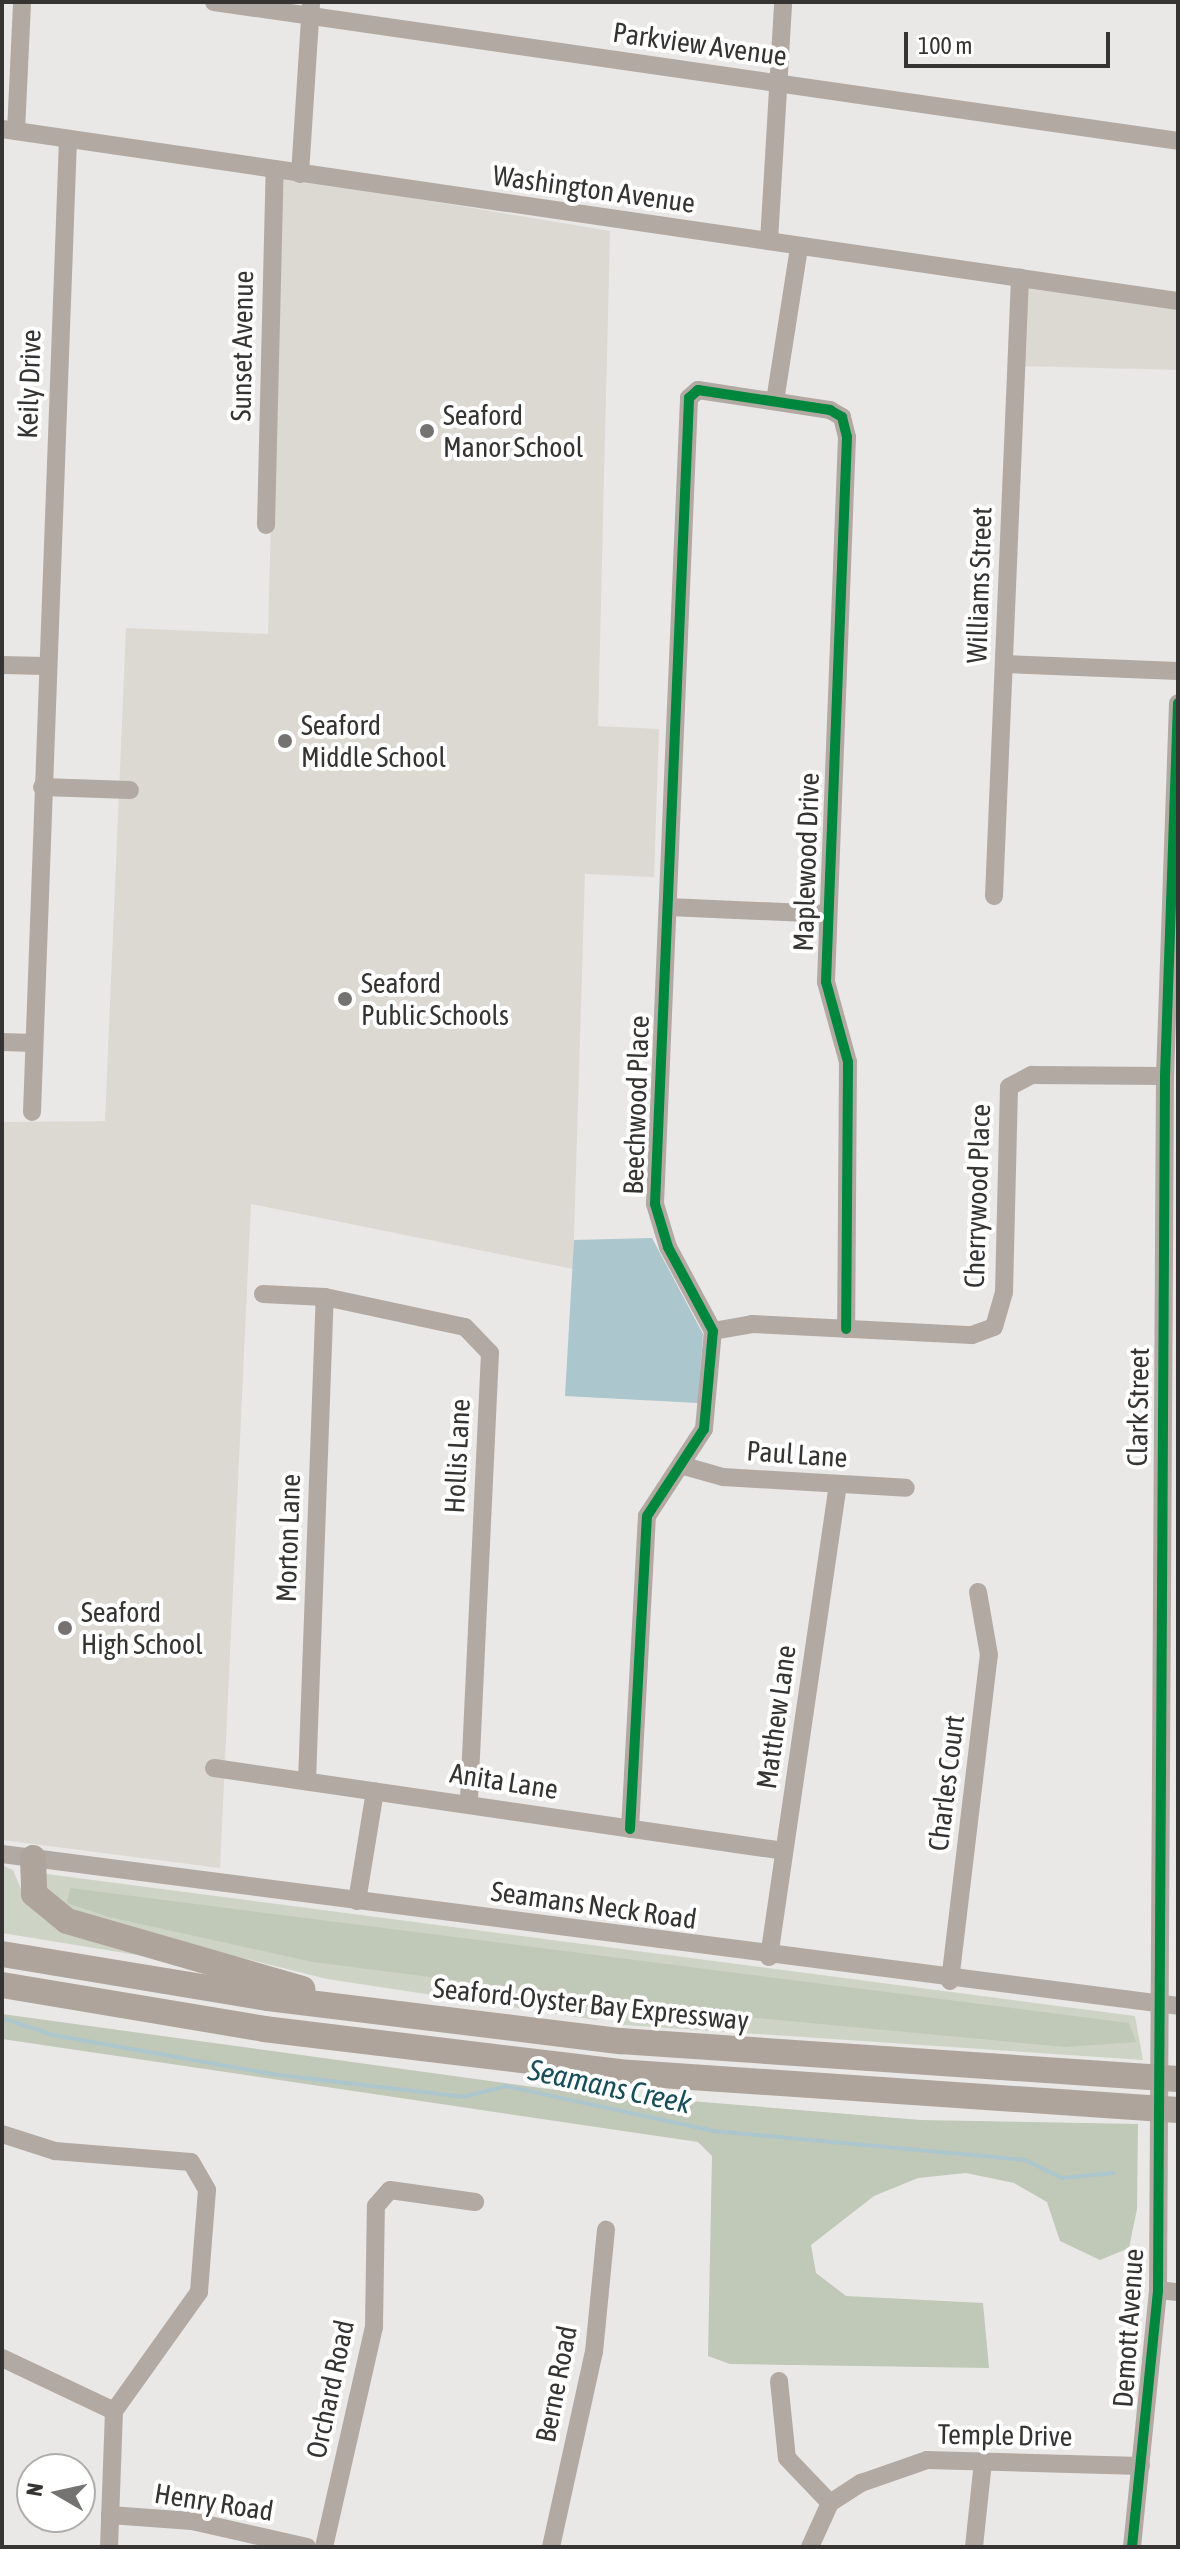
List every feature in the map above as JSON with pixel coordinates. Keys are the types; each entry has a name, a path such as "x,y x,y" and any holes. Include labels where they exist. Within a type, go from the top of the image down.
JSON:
{"highway":[{"path":"33,1858 34,1894 67,1921 394,2015"},
{"name":"Seaford-Oyster Bay Expressway","path":"2,1954 394,2015 768,2055 1176,2079"},
{"path":"2,1985 264,2029 543,2064 824,2091 1162,2110"}],"street":[{"path":"9,130 22,2"},
{"name":"Parkview Avenue","path":"214,2 311,9 778,83 1178,141"},
{"path":"769,241 783,2"},
{"path":"300,174 311,9"},
{"name":"Washington Avenue","path":"9,130 1178,301"},
{"name":"Keily Drive","path":"32,1112 45,666 68,139"},
{"name":"Sunset Avenue","path":"266,525 275,169"},
{"path":"775,401 799,247"},
{"name":"Williams Street","path":"994,896 1020,278"},
{"name":"Beechwood Place","path":"713,1331 668,1247 655,1204 689,398 698,390 775,401"},
{"name":"Maplewood Drive","path":"775,401 822,408 842,417 847,437 826,982 848,1062 846,1329"},
{"path":"1004,664 1178,671"},
{"path":"2,665 45,666"},
{"name":"Clark Street","path":"1162,2110 1158,2005 1170,1470 1165,1076 1178,703"},
{"path":"42,787 130,790"},
{"path":"668,907 828,914"},
{"path":"2,1042 34,1043"},
{"name":"Cherrywood Place","path":"713,1331 752,1324 972,1335 994,1327 1004,1292 1009,1087 1032,1075 1165,1076"},
{"name":"Hollis Lane","path":"263,1294 325,1297 465,1327 490,1353 469,1804"},
{"name":"Morton Lane","path":"307,1781 325,1297"},
{"path":"630,1829 647,1516 658,1491 684,1466 704,1429 713,1331"},
{"name":"Paul Lane","path":"684,1466 723,1477 906,1488"},
{"name":"Matthew Lane","path":"769,1957 838,1485"},
{"name":"Charles Court","path":"950,1981 989,1655 978,1592"},
{"name":"Anita Lane","path":"214,1768 784,1851"},
{"path":"357,1901 375,1791"},
{"name":"Seamans Neck Road","path":"2,1854 950,1981 1178,2006"},
{"name":"Demott Avenue","path":"1132,2547 1169,2196 1162,2110"},
{"path":"2,2134 55,2151 191,2162 207,2190 199,2292 114,2411 109,2547"},
{"name":"Orchard Road","path":"324,2547 374,2327 376,2206 390,2190 475,2202"},
{"name":"Berne Road","path":"551,2547 594,2352 606,2230"},
{"path":"1158,2290 1178,2292"},
{"path":"2,2358 114,2411"},
{"path":"779,2381 787,2458 830,2503 810,2547"},
{"path":"974,2547 983,2462"},
{"name":"Temple Drive","path":"830,2503 905,2466 983,2462 1141,2466"},
{"name":"Henry Road","path":"110,2515 192,2521 307,2547"}],"shaded area":[{"name":"Seaford Public Schools","path":"280,176 610,231 598,726 659,729 654,877 585,874 573,1269 251,1204 220,1868 2,1840 2,1122 105,1121 126,628 268,634"},
{"path":"1023,281 1178,304 1178,370 1020,366"}],"green space":[{"path":"2,1865 13,1870 26,1901 143,1956 2,1933"},
{"path":"39,1873 1135,2016 1143,2060 624,2025 600,2014 597,2020 327,1979 56,1911"},
{"path":"70,1888 1129,2023 1136,2042 1065,2047 736,2016 313,1962 109,1917 67,1903"},
{"path":"2,2014 556,2090 921,2120 1138,2124 1137,2209 1129,2248 1100,2260 1060,2241 1047,2202 1014,2183 966,2173 918,2178 874,2196 811,2245 816,2273 846,2296 983,2303 989,2368 730,2364 708,2356 712,2156 698,2142 2,2039"}],"water":[{"path":"652,1238 703,1334 698,1403 565,1396 574,1240"}],"waterway":[{"name":"Seamans Creek","path":"2,2018 53,2035 271,2074 463,2097 506,2086 714,2131 1025,2160 1062,2178 1114,2173"}],"cycle path":[{"path":"630,1829 647,1516 704,1429 713,1331 668,1247 655,1204 689,398 698,390 830,410 842,417 847,437 826,982 848,1062 846,1329"},
{"path":"1132,2547 1158,2290 1165,1076 1178,703"}],"place":[{"name":"Seaford Manor School","path":"427,431"},
{"name":"Seaford Middle School","path":"285,741"},
{"name":"Seaford Public Schools","path":"345,999"},
{"name":"Seaford High School","path":"65,1628"}]}
